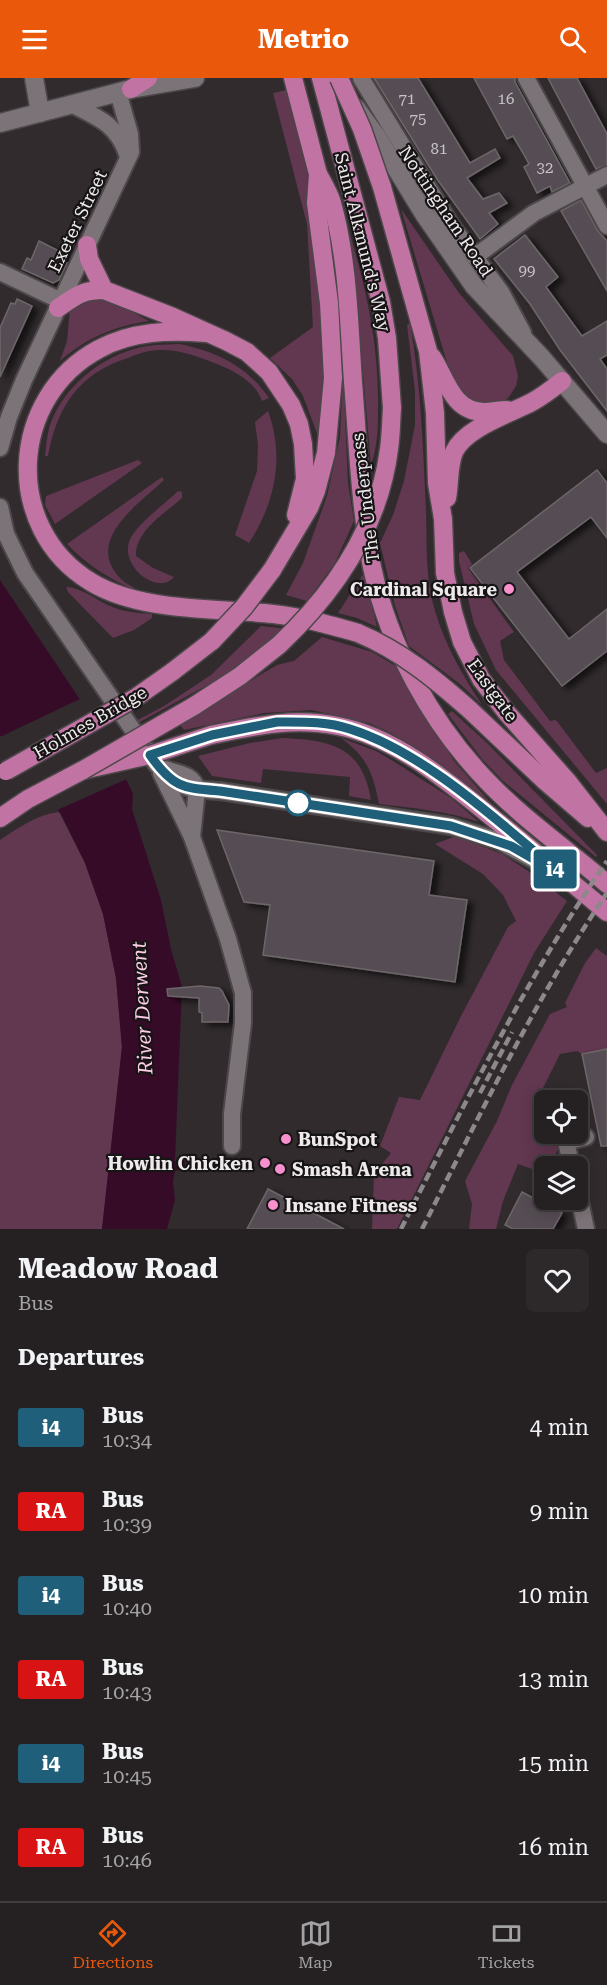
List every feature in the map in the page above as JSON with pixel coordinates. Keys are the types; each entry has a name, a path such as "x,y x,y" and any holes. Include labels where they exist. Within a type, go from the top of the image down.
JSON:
{"main road":[{"path":"125,91 148,78"},
{"name":"Saint Alkmund's Way","path":"172,672 212,641 244,607 272,570 309,508 326,453 333,378 329,303 316,203 318,174 293,78"},
{"name":"Saint Alkmund's Way","path":"83,770 194,706 240,676 279,645 331,590 360,543 380,490 389,450 392,408 387,338 381,302 323,78"},
{"name":"Saint Alkmund's Way","path":"339,78 362,129 382,187 428,351 435,413 437,483 443,519"},
{"name":"The Underpass","path":"318,174 331,200 339,234 361,491 372,568 394,637 411,674 436,717 461,752 488,783 514,807 607,884"},
{"path":"87,245 88,259 104,290"},
{"path":"59,304 89,290 104,290 173,317 247,352 262,366 287,397 299,424 306,466 300,504 288,543"},
{"path":"206,333 179,331 151,333 122,339 89,354 61,377 41,407 29,445 28,486 36,516 59,554 89,581 114,595 133,600 300,618 358,633 384,644 414,663 470,710 545,781 607,832"},
{"path":"428,351 439,367 447,388 464,406 484,412 515,410"},
{"path":"443,519 450,465 456,449 468,436 547,393 562,381"},
{"name":"Eastgate","path":"443,519 445,573 462,642 473,666 507,713 568,782 607,832"},
{"name":"Holmes Bridge","path":"3,773 135,698 172,672"},
{"path":"83,770 125,762 212,735 277,722 307,722 351,729 399,750 461,792 607,912"},
{"name":"Holmes Bridge","path":"0,818 28,799 83,770"}],"street":[{"path":"34,78 40,112"},
{"path":"0,123 125,91 195,78"},
{"name":"Nottingham Road","path":"323,78 340,90 365,119 429,221 478,292 529,344 607,434"},
{"name":"Nottingham Road","path":"361,78 451,225 501,292 529,344"},
{"path":"526,78 607,226"},
{"name":"Exeter Street","path":"0,448 16,399 132,152 125,91"},
{"name":"Exeter Street","path":"71,104 107,122 121,138 128,158"},
{"path":"476,256 534,213 607,175"},
{"path":"0,272 59,304"},
{"path":"0,507 6,534 25,573 157,765 192,837 228,939 243,993 243,1023 232,1114 232,1146"},
{"path":"157,765 191,778 197,789 192,837"},
{"path":"197,789 451,826 511,846 565,877"},
{"path":"582,1210 586,1229"}],"shaded area":[{"path":"286,90 309,180 322,306 326,371 321,444 303,396 292,379 270,358 313,327 307,224 273,93"},
{"path":"401,209 459,293 513,356 518,376 516,386 509,397 501,403 485,406 466,399 451,376"},
{"path":"347,224 370,314 376,359 378,429 371,465 353,257"},
{"path":"99,294 149,321 101,334 60,361 67,341 70,309"},
{"path":"410,323 421,416 427,561 432,599 449,648 482,705 460,684 409,646 395,606 380,543 393,515 404,481 415,425 415,391 407,325"},
{"path":"180,344 206,351 230,362 251,377 269,398 262,401 255,388 244,378 224,367 189,354 166,350 143,353 96,373 73,394 57,422 48,456 45,456 49,428 55,414 71,389 82,378 106,361 134,349 151,345"},
{"path":"343,371 348,483 354,521 335,563 307,601 286,595 303,563 327,496 340,437"},
{"path":"268,411 276,445 275,479 265,512 249,543 235,535 257,471 258,445 255,422"},
{"path":"138,460 142,463 55,524 45,505 46,496"},
{"path":"162,477 164,480 119,524 108,550 111,564 120,578 139,592 100,572 67,544"},
{"path":"178,491 182,492 182,498 145,531 137,547 136,556 153,568 174,577 167,582 151,581 142,576 130,561 129,542 143,522"},
{"path":"464,551 472,564 468,568 514,632 500,641 504,660 550,721 556,720 596,773 607,768 607,804 496,670 474,624 459,561 459,553"},
{"path":"364,573 377,627 338,613"},
{"path":"66,587 83,591 115,608 152,614 152,618 134,630 113,638 68,592"},
{"path":"261,626 287,629 242,664 213,682 136,724 134,722 164,706 211,675"},
{"path":"322,637 372,652 406,672 433,727 454,761 489,801 420,750 369,723 312,710 264,713 184,730 179,723 277,665 294,661"},
{"path":"452,711 487,743 597,855 596,857 503,781 482,759 448,714"},
{"path":"282,738 314,741 341,749 360,767 367,782 371,800 349,796 350,777 263,769 261,783 212,776 198,756 250,743"},
{"path":"341,738 376,751 393,761 451,798 479,822 442,813 379,804 374,783 363,759"},
{"path":"59,812 85,863 103,914 116,978 122,1047 102,1229 0,1229 0,840 21,826 51,813"},
{"path":"456,836 502,854 567,901 534,953 397,1229 372,1229 374,1174 391,1153 380,1146 399,1097 420,1100 508,927 516,921 503,895 483,874 435,844"},
{"path":"596,948 607,956 607,1049 582,1054 577,1051 560,1054 543,1090 534,1090 534,1144 560,1144 555,1156 534,1156 534,1178 532,1169 518,1164 503,1201 496,1229 469,1229 472,1204 465,1181 550,1014 567,1007 565,1003 585,963"}],"water":[{"name":"River Derwent","path":"0,580 87,710 128,783 133,794 132,809 161,900 182,987 175,1161 184,1160 186,1168 175,1171 173,1182 175,1200 167,1229 102,1229 122,1047 116,978 103,914 85,863 62,816 17,750 0,736"}],"pier":[{"path":"82,698 129,778 55,811 15,752 0,740 0,737"}],"building":[{"path":"374,78 418,78 470,163 495,149 500,158 467,178 483,199 499,193 507,203 489,213 498,224 480,239 437,179"},
{"path":"474,78 515,78 515,82 570,183 552,192 550,186 537,193 524,167 529,164 523,153 513,136 507,139"},
{"path":"548,78 577,78 607,134 607,165 596,169"},
{"path":"581,200 598,231 607,241 607,291 561,211"},
{"path":"525,235 558,277 546,287 582,336 607,321 607,355 600,359 607,369 607,411 560,350 530,304 494,259"},
{"path":"39,241 65,254 62,261 67,263 59,280 53,283 22,269 27,258 31,260"},
{"path":"17,299 32,306 0,377 0,328 11,303 15,304"},
{"name":"Cardinal Square","path":"597,470 607,483 607,538 591,517 517,572 569,639 607,609 607,651 562,686 470,568"},
{"path":"217,830 434,861 429,895 467,900 455,982 263,955 270,905 244,902"},
{"path":"200,986 219,988 222,991 229,1005 228,1022 202,1022 199,998 168,996 167,989"},
{"path":"607,1049 607,1146 601,1146 582,1054"},
{"path":"268,1189 344,1229 247,1229"},
{"path":"522,1192 534,1198 534,1210 556,1210 562,1213 553,1229 513,1229 505,1225"}],"railway":[{"path":"401,1229 473,1088 524,995 607,861"},
{"path":"422,1229 532,1016 607,893"},
{"path":"480,1093 512,1032"}],"bus line":[{"name":"i4","path":"277,722 307,722 351,729 399,750 430,770 461,792 565,877 511,846 451,826 183,787 171,780 150,755 212,735 277,722"}],"place":[{"name":"Cardinal Square","path":"509,589"},
{"name":"BunSpot","path":"286,1139"},
{"name":"Howlin Chicken","path":"265,1163"},
{"name":"Smash Arena","path":"280,1169"},
{"name":"Insane Fitness","path":"273,1205"}]}
